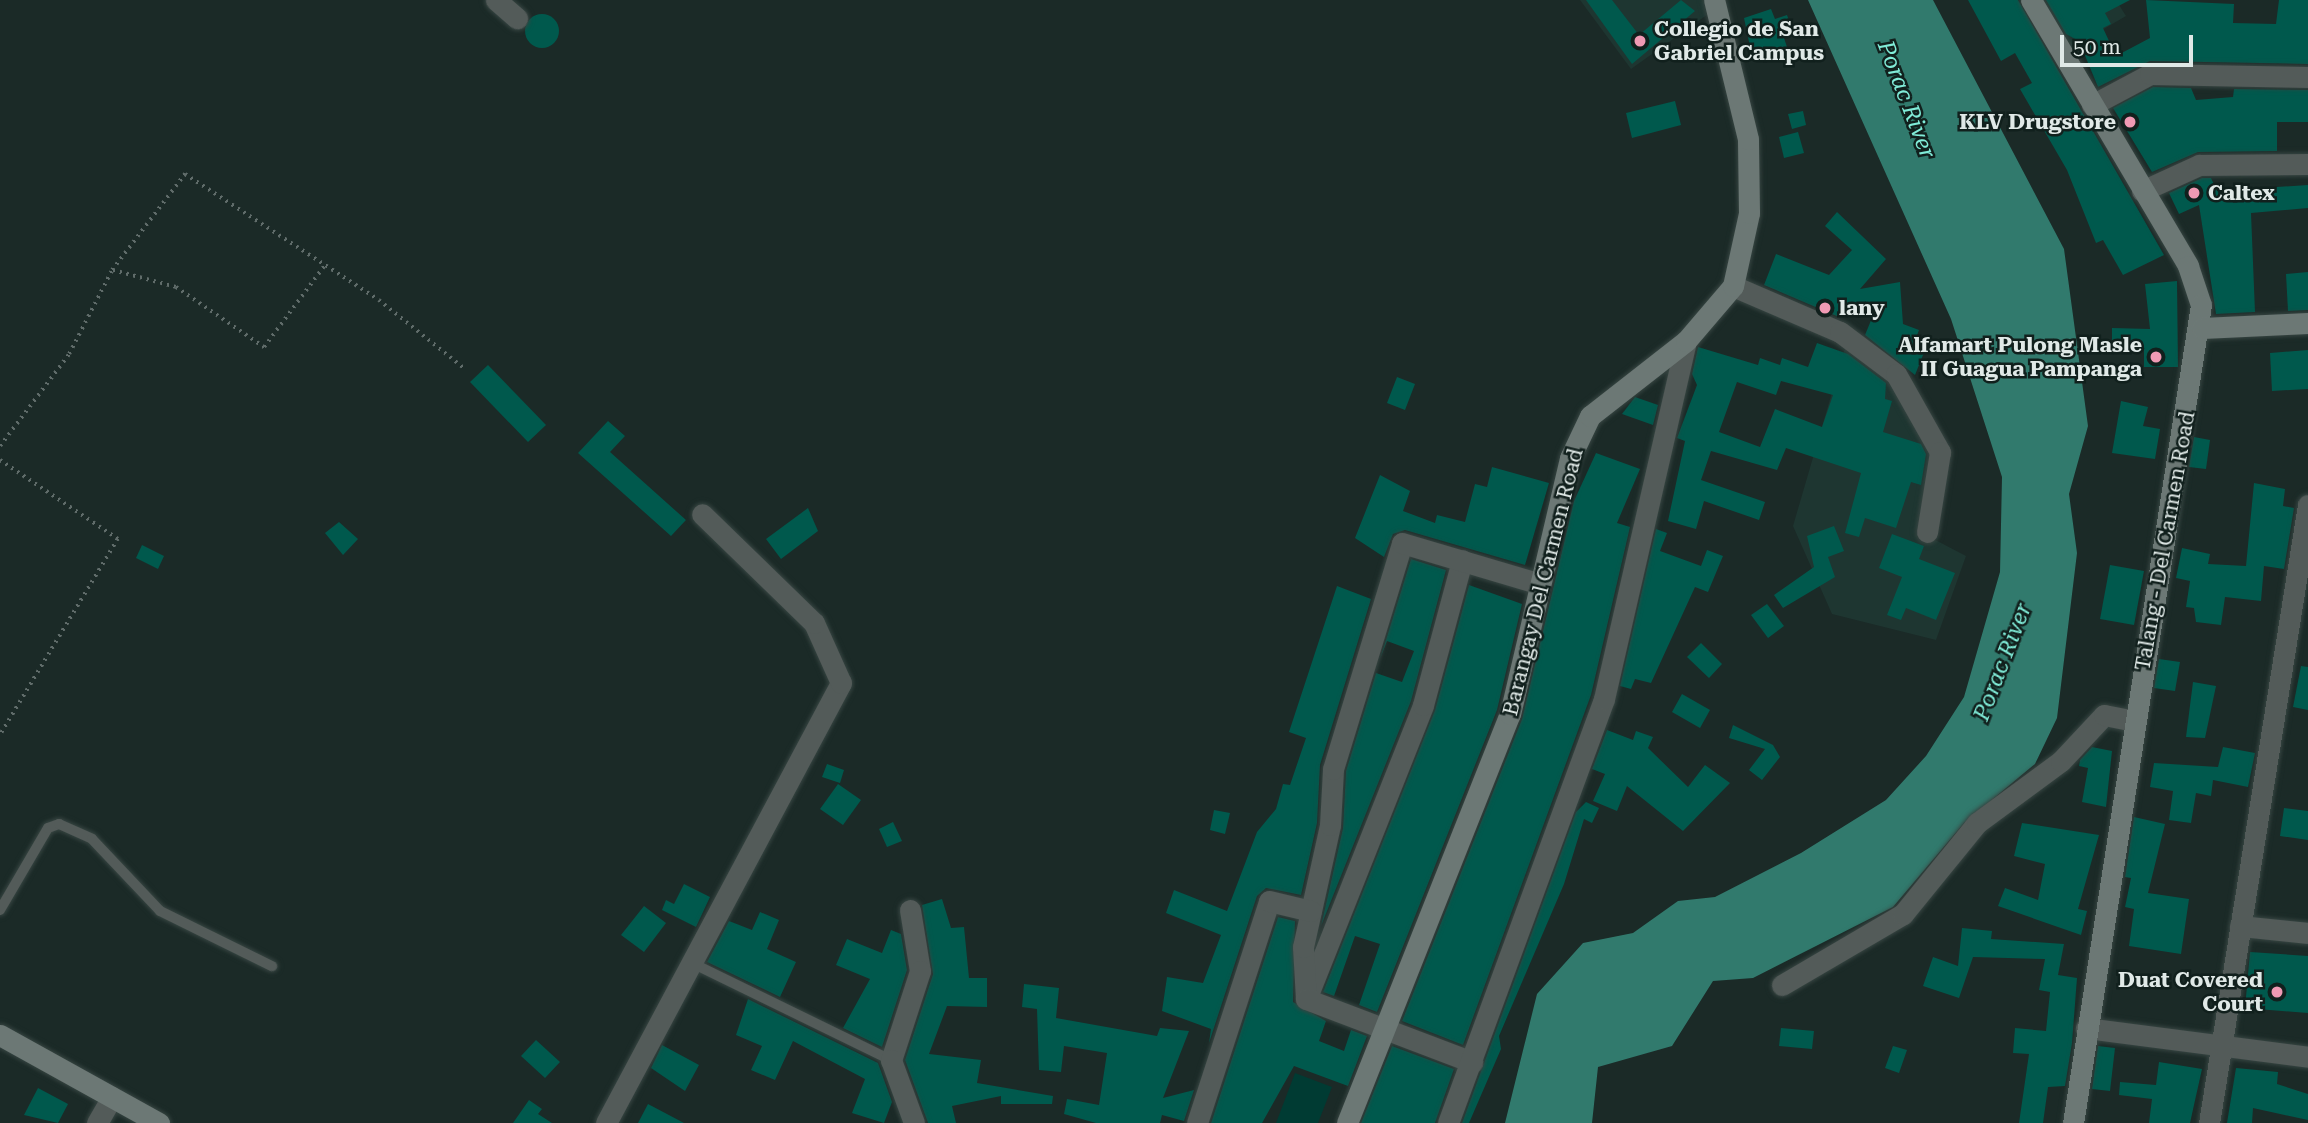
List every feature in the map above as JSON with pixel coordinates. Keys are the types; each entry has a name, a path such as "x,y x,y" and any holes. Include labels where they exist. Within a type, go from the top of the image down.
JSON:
{"street":[{"path":"496,0 517,18"},
{"name":"Barangay Del Carmen Road","path":"1347,1123 1510,714 1570,458 1590,416 1686,341 1733,286 1749,213 1748,139 1714,0"},
{"name":"Talang - Del Carmen Road","path":"2031,0 2197,285 2202,328 2135,721 2073,1123"},
{"path":"2092,106 2150,75 2308,77"},
{"path":"2142,191 2199,165 2308,164"},
{"path":"1733,286 1840,332 1896,374 1940,452 1927,532"},
{"path":"2202,328 2308,323"},
{"path":"1448,1123 1604,699 1686,341"},
{"path":"2209,1123 2216,1047 2241,926 2308,505"},
{"path":"606,1123 694,964 841,683 814,623 702,514"},
{"path":"1306,999 1303,947 1330,825 1333,769 1402,543 1540,584"},
{"path":"1306,999 1423,705 1462,560"},
{"path":"1782,985 1903,914 1977,823 2062,761 2104,715 2135,721"},
{"path":"1197,1123 1269,901 1311,911"},
{"path":"910,910 920,971 891,1060 914,1123"},
{"path":"2241,926 2308,933"},
{"path":"1306,999 1472,1062"},
{"path":"2086,1028 2308,1057"},
{"path":"0,1035 159,1123"},
{"path":"97,1123 112,1097"}],"lane":[{"path":"0,910 48,828 59,824 92,839 160,911 272,966"},
{"path":"694,964 891,1060"}],"path":[{"path":"0,446 69,354 112,270 185,174 325,265 465,369"},
{"path":"112,270 176,287 264,348 325,265"},
{"path":"0,460 118,539 0,735"}],"shaded area":[{"name":"Collegio de San Gabriel Campus","path":"1580,0 1706,0 1711,12 1631,69"},
{"path":"2037,0 2116,0 2126,16 2068,50"},
{"path":"1845,348 1896,377 1937,459 1922,533 1966,556 1936,640 1832,614 1793,526"},
{"path":"1295,1073 1332,1087 1318,1123 1276,1123"}],"water":[{"name":"Porac River","path":"1808,0 1933,0 2064,249 2088,426 2069,494 2077,553 2057,718 2035,764 1964,823 1893,907 1753,978 1713,981 1672,1046 1598,1067 1592,1123 1505,1123 1537,994 1583,943 1633,933 1678,901 1715,897 1801,853 1886,800 1926,756 1964,697 2000,572 2002,477 1951,319"}],"building":[{"path":"1586,0 1612,0 1639,35 1681,0 1695,11 1632,64"},
{"path":"1968,0 2018,0 2164,255 2123,275 2103,240 2096,243 2067,170 2020,89 2032,83 2015,53 2001,61"},
{"path":"2046,0 2130,0 2105,13 2111,24 2103,28 2116,56 2150,38 2146,0 2234,4 2233,23 2276,24 2279,0 2308,0 2308,64 2150,61 2098,87 2079,41 2066,34"},
{"path":"1771,9 1775,19 1787,15 1792,29 1782,32 1788,50 1753,61 1744,18"},
{"path":"542,14 554,19 559,31 554,43 542,48 530,43 525,31 530,19"},
{"path":"2153,87 2191,88 2196,100 2233,97 2234,89 2308,90 2308,122 2277,122 2277,151 2198,152 2152,172 2113,108"},
{"path":"1675,101 1681,125 1632,138 1626,113"},
{"path":"1803,111 1806,125 1792,129 1788,114"},
{"path":"1798,132 1804,153 1784,158 1779,137"},
{"path":"2202,178 2211,178 2217,191 2308,185 2308,208 2251,213 2255,312 2216,314 2199,205 2179,214 2169,193"},
{"path":"1837,212 1886,259 1860,289 1900,282 1903,324 1919,330 1913,346 1925,350 1915,375 1865,335 1872,318 1843,307 1839,317 1764,285 1776,254 1829,275 1852,250 1825,226"},
{"path":"2308,272 2308,310 2288,311 2286,274"},
{"path":"2177,281 2178,367 2144,367 2144,345 2112,344 2112,328 2150,329 2145,284"},
{"path":"1817,343 1848,354 1886,383 1885,399 1892,401 1883,432 1921,444 1926,454 1921,485 1911,482 1896,528 1865,518 1859,537 1845,533 1861,473 1786,448 1777,470 1711,451 1701,480 1765,502 1759,520 1704,501 1696,529 1668,521 1685,441 1677,438 1697,385 1692,374 1698,347 1758,365 1760,358 1780,365 1782,358 1808,367","holes":["1781,381 1833,395 1822,427 1775,409 1760,447 1719,432 1737,382 1776,395"]},
{"path":"2308,350 2308,389 2272,391 2270,353"},
{"path":"488,365 546,425 528,442 470,382"},
{"path":"1397,377 1415,384 1405,410 1387,403"},
{"path":"1635,397 1658,405 1653,425 1622,414"},
{"path":"2121,401 2148,407 2143,426 2160,429 2155,459 2112,453"},
{"path":"608,421 625,436 610,452 686,520 671,536 578,453"},
{"path":"2194,437 2210,440 2206,469 2189,467"},
{"path":"1596,453 1640,469 1617,523 1630,527 1591,695 1463,1045 1402,1021 1522,719 1574,501"},
{"path":"1492,467 1549,483 1525,565 1405,530 1393,534 1384,557 1355,538 1380,475 1410,491 1403,511 1435,523 1437,515 1465,522 1475,484 1487,487"},
{"path":"2254,483 2285,489 2283,506 2294,508 2284,569 2264,566 2261,601 2225,597 2221,625 2196,622 2194,608 2186,607 2190,581 2176,578 2182,548 2210,554 2208,564 2246,566"},
{"path":"808,508 818,531 781,559 766,539"},
{"path":"339,522 358,539 343,555 325,533"},
{"path":"1834,526 1844,551 1828,557 1835,577 1783,608 1774,595 1814,567 1807,536"},
{"path":"1656,529 1667,533 1660,551 1701,566 1707,550 1723,556 1708,592 1695,587 1651,683 1635,679 1631,689 1620,686"},
{"path":"1892,534 1924,546 1919,559 1955,573 1936,620 1906,608 1901,620 1887,615 1902,577 1879,568"},
{"path":"142,545 164,556 158,569 136,558"},
{"path":"1411,559 1446,570 1411,701 1321,926 1343,828 1346,771 1376,673 1402,682 1414,651 1387,641 1380,659"},
{"path":"2110,565 2144,571 2134,625 2100,619"},
{"path":"1469,585 1522,604 1497,710 1377,1012 1359,1005 1380,944 1355,936 1334,996 1323,992 1435,710"},
{"path":"1337,586 1371,599 1320,765 1317,823 1301,895 1266,888 1257,896 1209,1043 1211,1029 1162,1011 1167,977 1203,983 1221,935 1166,913 1174,890 1227,911 1257,832 1276,809 1283,784 1290,785 1306,738 1289,732"},
{"path":"1767,604 1784,626 1768,638 1751,615"},
{"path":"1701,643 1722,664 1709,678 1687,657"},
{"path":"2159,659 2180,662 2175,691 2154,688"},
{"path":"2301,666 2308,667 2308,710 2293,707"},
{"path":"2193,682 2216,686 2205,738 2186,737"},
{"path":"1682,694 1710,710 1700,728 1672,712"},
{"path":"1733,725 1773,745 1780,757 1762,780 1749,770 1765,749 1729,738"},
{"path":"1607,730 1633,740 1636,731 1653,737 1648,748 1688,787 1705,765 1730,783 1683,831 1627,786 1617,811 1593,801 1605,774 1592,769"},
{"path":"2092,747 2112,751 2106,807 2082,802 2088,768 2079,766 2080,760"},
{"path":"2223,747 2255,753 2248,787 2213,780 2211,796 2196,793 2191,823 2169,820 2173,791 2150,787 2154,763 2218,767"},
{"path":"827,764 844,770 840,783 822,777"},
{"path":"838,784 861,800 843,825 820,809"},
{"path":"1586,802 1599,808 1592,823 1584,819 1564,884 1499,1036 1501,1049 1469,1123 1462,1123 1576,812"},
{"path":"2284,808 2308,811 2308,840 2280,836"},
{"path":"1214,810 1230,813 1225,834 1210,830"},
{"path":"2134,817 2165,824 2148,893 2189,899 2181,954 2129,946 2134,909 2125,907 2131,878 2125,877"},
{"path":"893,822 902,841 887,847 879,829"},
{"path":"2022,823 2099,835 2078,909 2087,911 2081,935 1998,906 2005,888 2038,900 2045,864 2014,856"},
{"path":"684,884 710,897 696,927 662,910 666,900 674,904"},
{"path":"942,899 951,928 964,927 969,978 987,978 987,1007 947,1006 929,1054 981,1060 977,1083 1053,1096 1052,1104 1001,1104 1001,1096 952,1106 956,1123 928,1123 905,1060 933,974 922,905"},
{"path":"644,906 666,923 644,952 621,935"},
{"path":"760,912 779,920 767,949 796,962 780,997 707,962 729,921 752,930"},
{"path":"1278,917 1295,921 1293,1002 1326,1021 1319,1041 1344,1051 1351,1030 1367,1036 1348,1086 1294,1066 1262,1123 1211,1123"},
{"path":"1962,928 1992,931 1991,939 2064,944 2058,975 2077,978 2072,1043 2065,1086 2048,1087 2043,1123 2019,1123 2029,1054 2013,1053 2015,1028 2046,1031 2050,992 2039,990 2045,959 1973,957 1959,998 1923,986 1933,957 1958,966"},
{"path":"891,930 901,934 907,970 882,1047 843,1028 870,979 836,965 847,939 882,953"},
{"name":"Duat Covered Court","path":"2250,952 2308,956 2308,1013 2245,1008"},
{"path":"1024,984 1059,988 1056,1018 1157,1036 1160,1028 1189,1031 1163,1098 1194,1090 1184,1121 1162,1115 1160,1123 1096,1123 1064,1114 1067,1099 1099,1105 1107,1053 1064,1046 1061,1072 1039,1070 1037,1009 1022,1007"},
{"path":"748,999 878,1063 892,1102 884,1123 852,1113 865,1079 793,1041 775,1080 751,1070 762,1046 736,1035"},
{"path":"1781,1028 1814,1031 1812,1049 1779,1046"},
{"path":"536,1040 560,1062 545,1078 521,1056"},
{"path":"662,1045 699,1065 685,1091 651,1068"},
{"path":"1392,1046 1454,1069 1435,1123 1361,1123"},
{"path":"1893,1046 1907,1050 1899,1073 1885,1068"},
{"path":"2098,1046 2115,1048 2110,1091 2092,1089"},
{"path":"2159,1062 2202,1069 2190,1123 2149,1123 2152,1099 2119,1095 2120,1082 2156,1085"},
{"path":"2236,1068 2278,1072 2277,1084 2308,1094 2308,1120 2253,1108 2252,1123 2227,1123"},
{"path":"38,1088 68,1104 58,1123 24,1115"},
{"path":"529,1100 542,1109 538,1114 552,1123 513,1123"},
{"path":"648,1104 684,1123 638,1123"}],"place":[{"name":"Collegio de San Gabriel Campus","path":"1640,41"},
{"name":"KLV Drugstore","path":"2130,122"},
{"name":"Caltex","path":"2194,193"},
{"name":"lany","path":"1825,308"},
{"name":"Alfamart Pulong Masle II Guagua Pampanga","path":"2156,357"},
{"name":"Duat Covered Court","path":"2277,992"}]}
